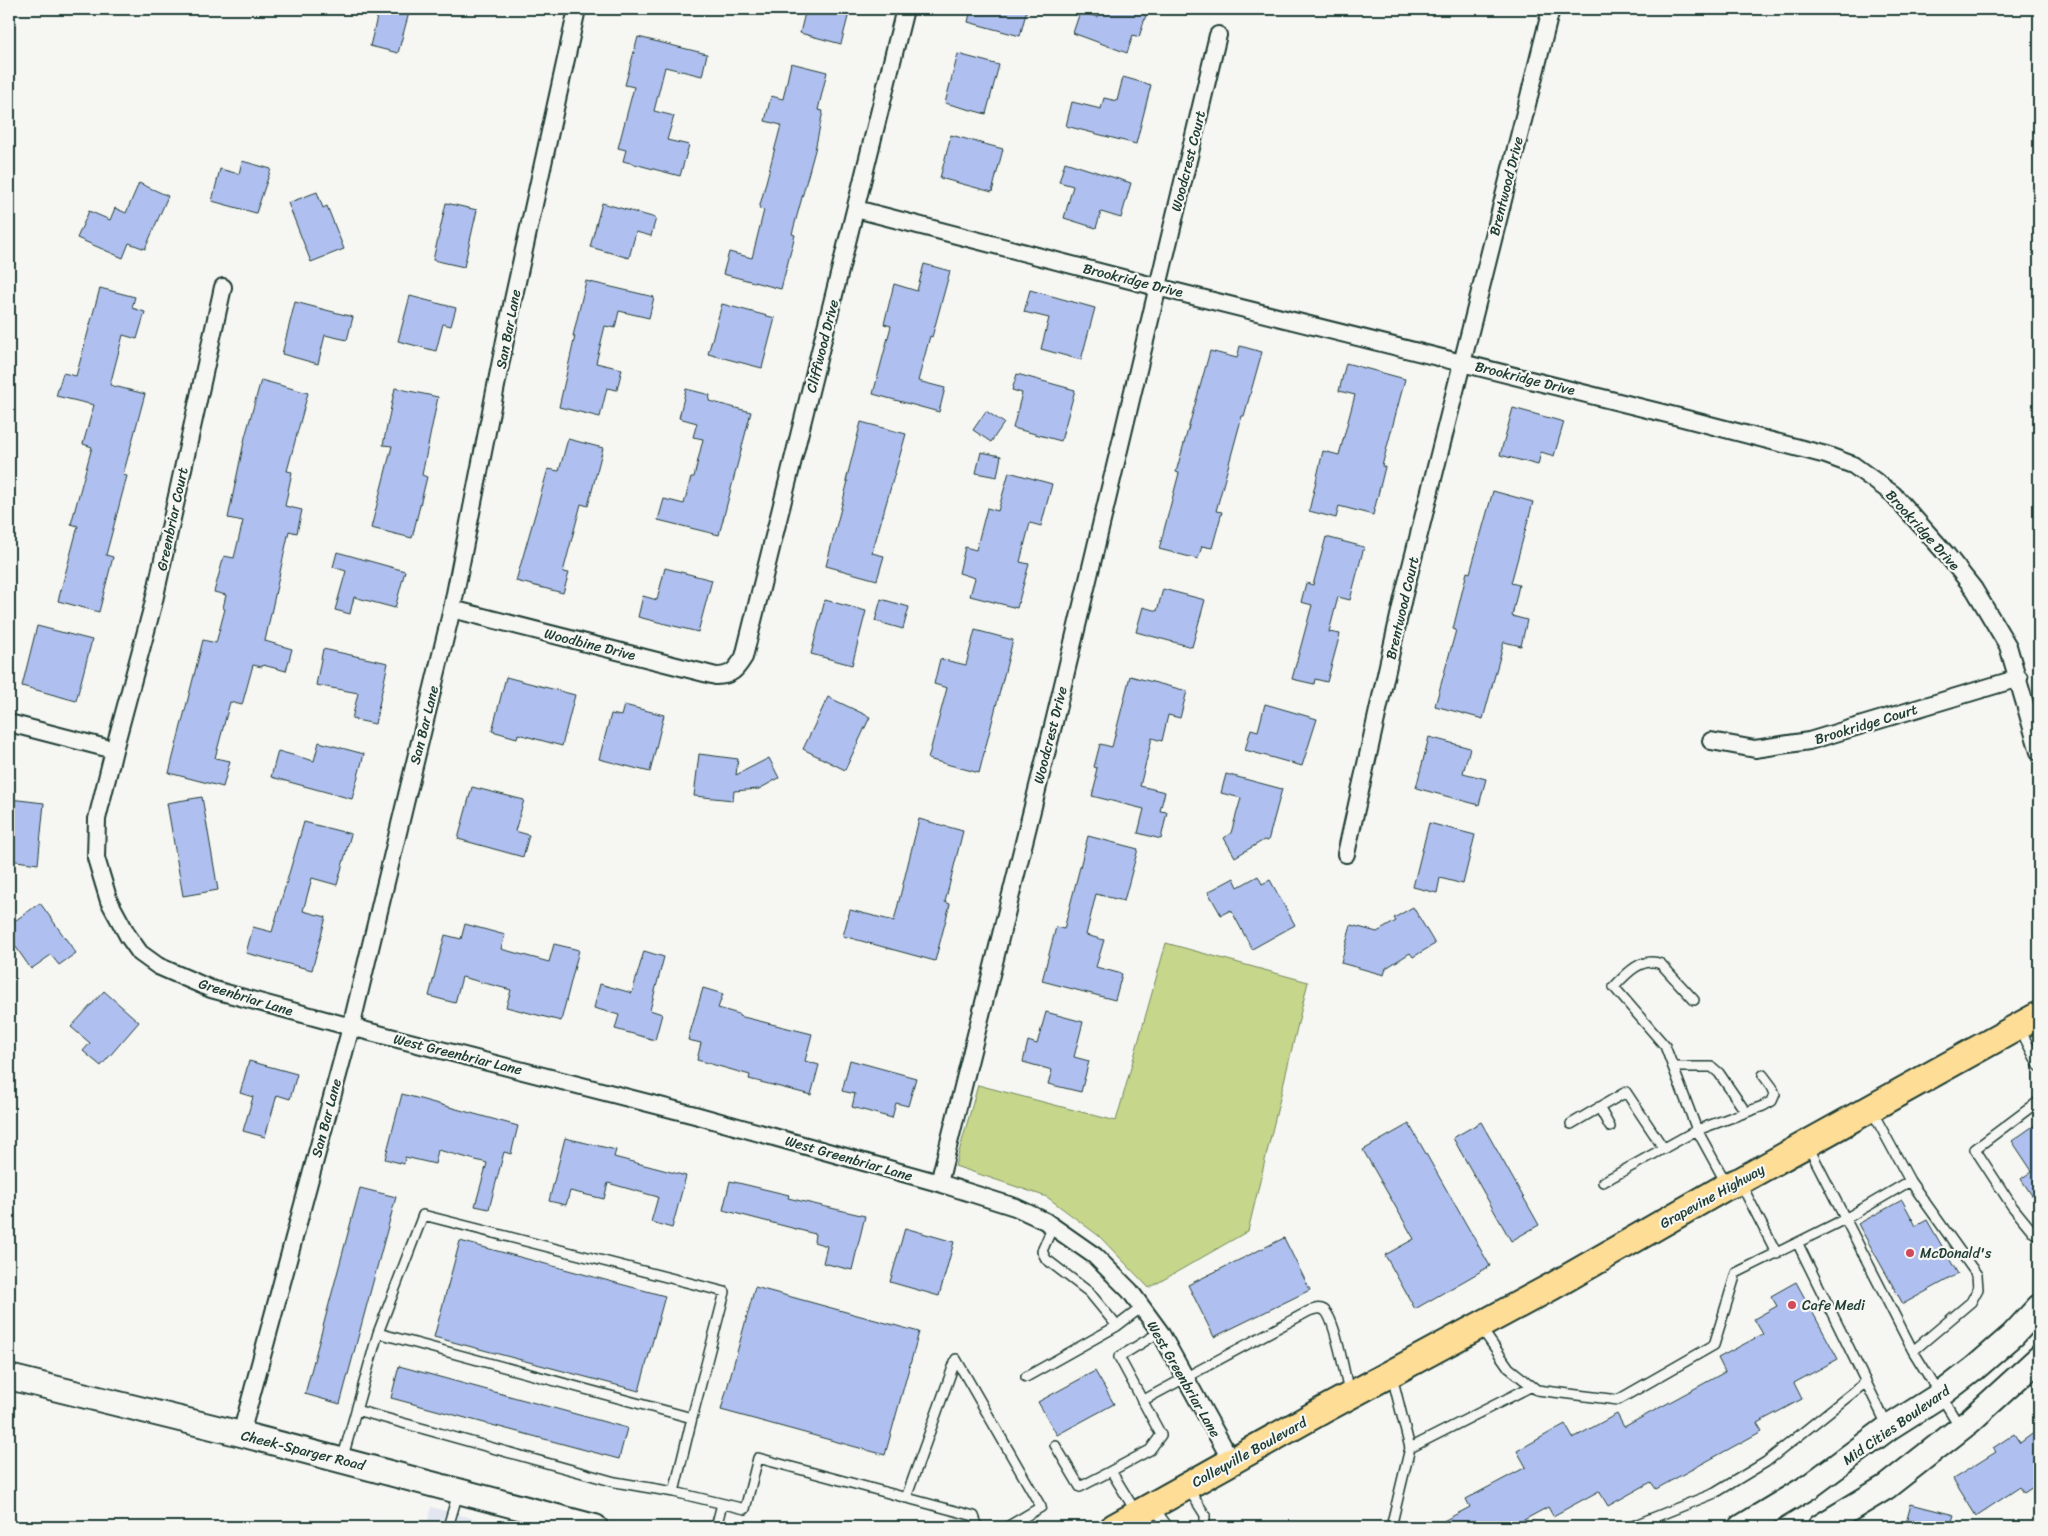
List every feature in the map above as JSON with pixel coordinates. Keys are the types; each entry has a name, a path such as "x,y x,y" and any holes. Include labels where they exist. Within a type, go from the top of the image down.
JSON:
{"main road":[{"name":"Grapevine Highway","path":"1388,1376 2029,1020"},
{"name":"Mid Cities Boulevard","path":"1742,1527 1810,1486 1888,1428 1940,1395 1982,1363 2039,1307"},
{"path":"1833,1524 1886,1487 1960,1428 2039,1358"},
{"name":"Colleyville Boulevard","path":"1114,1527 1388,1376"},
{"name":"Cheek-Sparger Road","path":"9,1377 241,1434 595,1527"}],"street":[{"name":"San Bar Lane","path":"241,1434 351,1027 452,609 513,300 577,9"},
{"name":"Cliffwood Drive","path":"727,676 736,670 744,657 905,9"},
{"name":"Brentwood Drive","path":"1461,363 1551,9"},
{"name":"Woodcrest Court","path":"1157,287 1218,35"},
{"name":"Brookridge Drive","path":"856,208 1157,287 1826,455 1852,465 1893,494 1947,555 1974,589 2008,646 2039,752"},
{"name":"Greenbriar Court","path":"114,750 153,605 223,287"},
{"name":"Woodcrest Drive","path":"939,1183 1055,718 1157,287"},
{"name":"Brentwood Court","path":"1346,854 1403,598 1461,363"},
{"name":"Woodbine Drive","path":"452,609 716,676 727,676"},
{"name":"Brookridge Court","path":"1712,741 1755,749 1809,741 2018,678"},
{"path":"9,723 114,750"},
{"name":"Greenbriar Lane","path":"114,750 97,819 96,858 109,901 128,936 140,953 158,966 211,989 351,1027"},
{"name":"West Greenbriar Lane","path":"351,1027 696,1115 939,1183 1015,1207 1054,1226 1095,1256 1130,1291 1160,1332 1232,1462"}],"lane":[{"path":"1694,1000 1661,964 1654,961 1636,967 1614,987 1665,1046 1697,1130 1734,1183 1777,1254"},
{"path":"2029,1020 2039,1066"},
{"path":"1673,1067 1712,1067 1719,1073 1745,1111"},
{"path":"1602,1182 1697,1130 1772,1101 1775,1094 1763,1075"},
{"path":"1571,1124 1626,1092 1664,1149"},
{"path":"2039,1101 1975,1149 2012,1206 2034,1233 2039,1232"},
{"path":"1599,1107 1610,1127"},
{"path":"1870,1108 1910,1181 1977,1275 1978,1289 1972,1302 1913,1351"},
{"path":"1807,1144 1913,1351 1960,1428"},
{"path":"1626,1157 1632,1166"},
{"path":"1479,1326 1509,1368 1537,1390 1618,1400 1714,1345 1736,1273 1798,1244 1910,1181"},
{"path":"342,1460 378,1333 423,1215 725,1292 674,1492"},
{"path":"1054,1226 1042,1252 1046,1259 1089,1292 1117,1326"},
{"path":"1798,1244 1888,1428"},
{"path":"1026,1377 1117,1326 1142,1307"},
{"path":"1142,1401 1309,1311 1318,1308 1325,1311 1333,1322 1350,1396"},
{"path":"1055,1445 1080,1487 1150,1450 1161,1435 1119,1357 1160,1332"},
{"path":"378,1333 692,1418"},
{"path":"906,1498 956,1359 1042,1507 1007,1527"},
{"path":"1388,1376 1410,1448 1391,1527"},
{"path":"1630,1527 1715,1493 1766,1462 1866,1382"},
{"path":"1410,1448 1532,1386"},
{"path":"356,1410 616,1482 674,1492 745,1509 758,1458 974,1516 978,1527"},
{"path":"1111,1471 1145,1510 1168,1527"},
{"path":"1187,1487 1205,1516 1205,1527"},
{"path":"448,1527 459,1490"},
{"path":"716,1527 722,1504"}],"shaded area":[{"path":"431,1507 504,1527 427,1527"}],"green space":[{"path":"1166,943 1308,982 1248,1231 1149,1288 1099,1236 1047,1197 955,1166 978,1085 1116,1121"}],"building":[{"path":"379,9 410,9 398,53 370,46"},
{"path":"806,9 850,9 841,44 800,33"},
{"path":"971,9 1027,9 1020,36 968,22"},
{"path":"1100,9 1148,9 1139,37 1133,35 1127,53 1073,33 1080,12 1098,17"},
{"path":"638,37 707,54 702,76 665,67 654,111 674,116 667,140 689,145 680,176 623,161 626,150 618,148 634,87 625,85"},
{"path":"958,54 999,65 986,114 945,103"},
{"path":"791,63 827,72 818,110 823,111 815,150 792,234 795,235 781,289 723,274 729,252 752,258 764,210 759,209 781,125 765,121 771,96 783,99"},
{"path":"1123,77 1151,85 1136,144 1066,126 1072,102 1101,109 1104,98 1117,101"},
{"path":"951,135 1003,149 992,192 940,178"},
{"path":"242,161 271,169 256,213 212,201 220,169 239,174"},
{"path":"1065,162 1131,183 1121,218 1101,212 1096,228 1064,218 1073,186 1059,182"},
{"path":"139,183 168,196 145,249 129,243 123,258 77,238 89,211 110,220 115,208 126,213"},
{"path":"317,192 323,208 327,206 344,249 311,262 288,203"},
{"path":"446,203 477,210 464,267 433,260"},
{"path":"602,203 656,218 651,236 636,232 629,258 590,247"},
{"path":"924,264 950,271 918,381 945,388 939,412 873,394 891,326 884,324 894,284 917,291"},
{"path":"586,281 654,297 649,318 619,311 615,328 605,326 596,363 622,369 617,390 607,388 600,417 559,407"},
{"path":"100,288 135,297 132,308 145,312 137,339 123,335 110,385 145,394 123,475 127,476 106,555 113,557 99,612 58,601 78,526 71,524 92,447 83,444 94,405 56,396 63,373 76,376"},
{"path":"1030,290 1095,308 1081,360 1041,349 1049,318 1024,312"},
{"path":"410,296 456,308 451,326 443,324 436,351 398,341"},
{"path":"295,302 353,317 347,340 325,335 318,364 282,354"},
{"path":"722,304 775,318 762,368 708,354"},
{"path":"1240,346 1262,352 1216,511 1222,512 1212,548 1202,546 1198,559 1159,549 1179,473 1176,472 1210,351 1237,358"},
{"path":"1346,363 1405,379 1382,466 1385,467 1373,515 1339,506 1336,518 1309,511 1323,451 1339,455 1355,395 1339,391"},
{"path":"1017,374 1075,390 1061,441 1013,428 1022,393 1012,390"},
{"path":"261,380 308,393 287,471 292,472 285,506 302,510 297,533 289,531 265,641 292,649 286,671 263,665 262,667 253,665 242,705 230,702 215,758 230,761 223,787 169,773 203,640 216,643 225,609 223,608 226,595 214,592 224,556 234,558 243,521 228,518 245,437"},
{"path":"395,388 438,397 422,475 427,477 412,538 371,528 392,446 383,445"},
{"path":"686,389 710,395 709,401 751,412 719,535 658,520 664,499 684,504 691,477 694,477 703,439 693,437 697,423 679,418"},
{"path":"1513,408 1564,422 1554,456 1541,452 1538,465 1500,455"},
{"path":"986,411 1004,423 991,442 973,430"},
{"path":"861,422 906,434 872,553 884,556 877,580 826,566"},
{"path":"568,439 603,448 588,506 581,504 563,572 569,573 563,593 516,581 548,469 559,471"},
{"path":"981,452 1001,456 997,477 976,473"},
{"path":"1009,472 1052,484 1041,526 1030,523 1020,562 1029,564 1017,608 970,596 975,578 959,573 965,547 976,550 987,508 998,511"},
{"path":"1493,491 1533,502 1511,583 1519,585 1512,616 1527,620 1521,646 1504,642 1483,719 1435,706 1456,630 1453,629 1467,572 1470,573"},
{"path":"1326,537 1364,547 1350,600 1338,597 1329,632 1340,634 1327,682 1315,679 1314,684 1292,679 1312,605 1301,602 1306,583 1313,585"},
{"path":"337,552 405,571 395,608 354,597 350,614 335,610 346,571 333,567"},
{"path":"665,568 712,580 698,632 638,617 643,596 657,600"},
{"path":"1163,589 1205,600 1192,647 1136,632 1143,607 1157,611"},
{"path":"881,599 909,607 903,629 875,621"},
{"path":"825,600 866,611 852,665 811,654"},
{"path":"37,626 92,640 76,701 22,686"},
{"path":"975,630 1013,640 979,773 928,759 947,688 934,684 940,659 966,665"},
{"path":"323,649 388,663 375,724 352,719 358,693 316,685"},
{"path":"1130,676 1187,691 1180,718 1168,715 1162,741 1152,738 1140,786 1165,792 1160,811 1167,812 1161,839 1138,833 1144,809 1092,796 1097,777 1095,777 1097,768 1094,767 1100,744 1112,747"},
{"path":"506,677 575,695 562,746 518,734 517,738 492,731"},
{"path":"828,697 870,717 845,770 803,749"},
{"path":"1265,704 1317,719 1302,766 1245,750 1251,729 1258,731"},
{"path":"624,705 664,715 650,772 599,759 611,714 621,716"},
{"path":"1429,737 1470,748 1463,773 1486,779 1479,805 1416,788"},
{"path":"319,742 364,754 352,799 271,777 278,751 314,761"},
{"path":"699,754 738,759 736,775 769,758 779,778 759,789 734,791 733,800 694,796"},
{"path":"1226,774 1282,789 1268,841 1264,840 1235,857 1224,838 1231,833 1241,798 1221,793"},
{"path":"472,787 524,800 515,831 529,835 523,857 458,839"},
{"path":"202,797 218,890 183,896 167,803"},
{"path":"10,799 44,803 38,864 9,860"},
{"path":"919,819 963,831 945,902 950,904 935,961 843,936 850,910 894,921"},
{"path":"304,822 351,834 337,885 312,878 303,911 326,917 312,970 246,953 253,927 272,932"},
{"path":"1429,823 1475,835 1463,884 1440,878 1437,893 1413,887"},
{"path":"1088,836 1138,849 1124,901 1096,894 1086,935 1104,940 1096,967 1122,974 1115,1000 1042,981 1056,927 1064,929"},
{"path":"1258,876 1262,884 1270,880 1295,925 1252,949 1231,910 1221,915 1208,892 1234,878 1238,887"},
{"path":"40,903 76,953 59,965 51,955 31,969 9,937 9,925"},
{"path":"1413,907 1435,944 1413,957 1410,953 1386,968 1384,975 1341,963 1351,925 1377,932 1396,921 1394,918"},
{"path":"465,924 505,935 501,949 549,962 554,944 579,950 561,1021 506,1007 511,990 462,977 455,1003 429,996 445,935 461,939"},
{"path":"644,951 664,957 650,1010 662,1014 655,1040 615,1029 619,1015 594,1008 600,984 632,993"},
{"path":"703,988 723,994 718,1008 739,1014 739,1016 812,1034 805,1061 819,1065 811,1095 749,1079 750,1075 697,1060 701,1043 688,1040"},
{"path":"104,991 139,1022 101,1066 83,1051 90,1043 71,1027"},
{"path":"1046,1012 1083,1022 1074,1057 1089,1061 1081,1092 1048,1084 1052,1070 1023,1062 1028,1041 1037,1044"},
{"path":"850,1060 916,1078 908,1106 896,1103 892,1118 852,1107 855,1094 842,1091"},
{"path":"249,1061 297,1074 290,1099 277,1095 265,1137 243,1131 253,1097 240,1093"},
{"path":"402,1094 518,1126 511,1154 504,1152 489,1209 475,1206 487,1163 438,1150 435,1164 405,1157 404,1164 385,1159"},
{"path":"1481,1122 1539,1225 1511,1241 1453,1138"},
{"path":"2039,1122 2039,1206 2021,1179 2032,1171 2012,1141"},
{"path":"1409,1124 1490,1266 1415,1309 1385,1255 1414,1239 1363,1150"},
{"path":"565,1138 616,1150 614,1157 686,1176 672,1228 651,1222 658,1197 608,1183 604,1199 570,1191 566,1205 549,1201"},
{"path":"730,1181 789,1195 788,1198 865,1216 852,1270 823,1263 827,1246 814,1242 815,1234 723,1210"},
{"path":"360,1188 396,1197 340,1404 305,1394"},
{"path":"1902,1200 1916,1226 1927,1220 1958,1274 1903,1304 1858,1224"},
{"path":"905,1228 954,1242 939,1296 890,1282"},
{"path":"1284,1238 1310,1290 1214,1337 1188,1285"},
{"path":"460,1241 665,1296 639,1391 434,1337"},
{"path":"1796,1282 1838,1359 1794,1383 1802,1399 1757,1423 1762,1431 1656,1489 1651,1482 1608,1506 1599,1491 1553,1516 1548,1507 1511,1527 1432,1527 1470,1507 1466,1499 1526,1467 1517,1451 1565,1424 1573,1438 1617,1414 1624,1427 1725,1372 1718,1358 1763,1334 1754,1319 1777,1306 1771,1296"},
{"path":"755,1287 919,1332 885,1455 721,1410"},
{"path":"399,1366 627,1428 619,1459 391,1398"},
{"path":"1095,1371 1114,1404 1057,1435 1038,1402"},
{"path":"2039,1429 2039,1483 2024,1493 2020,1487 1976,1516 1953,1479 1996,1452 1993,1448 2014,1434 2020,1443"},
{"path":"1911,1504 1954,1515 1950,1527 1905,1527"}],"place":[{"name":"McDonald's","path":"1910,1253"},
{"name":"Cafe Medi","path":"1792,1305"}]}
